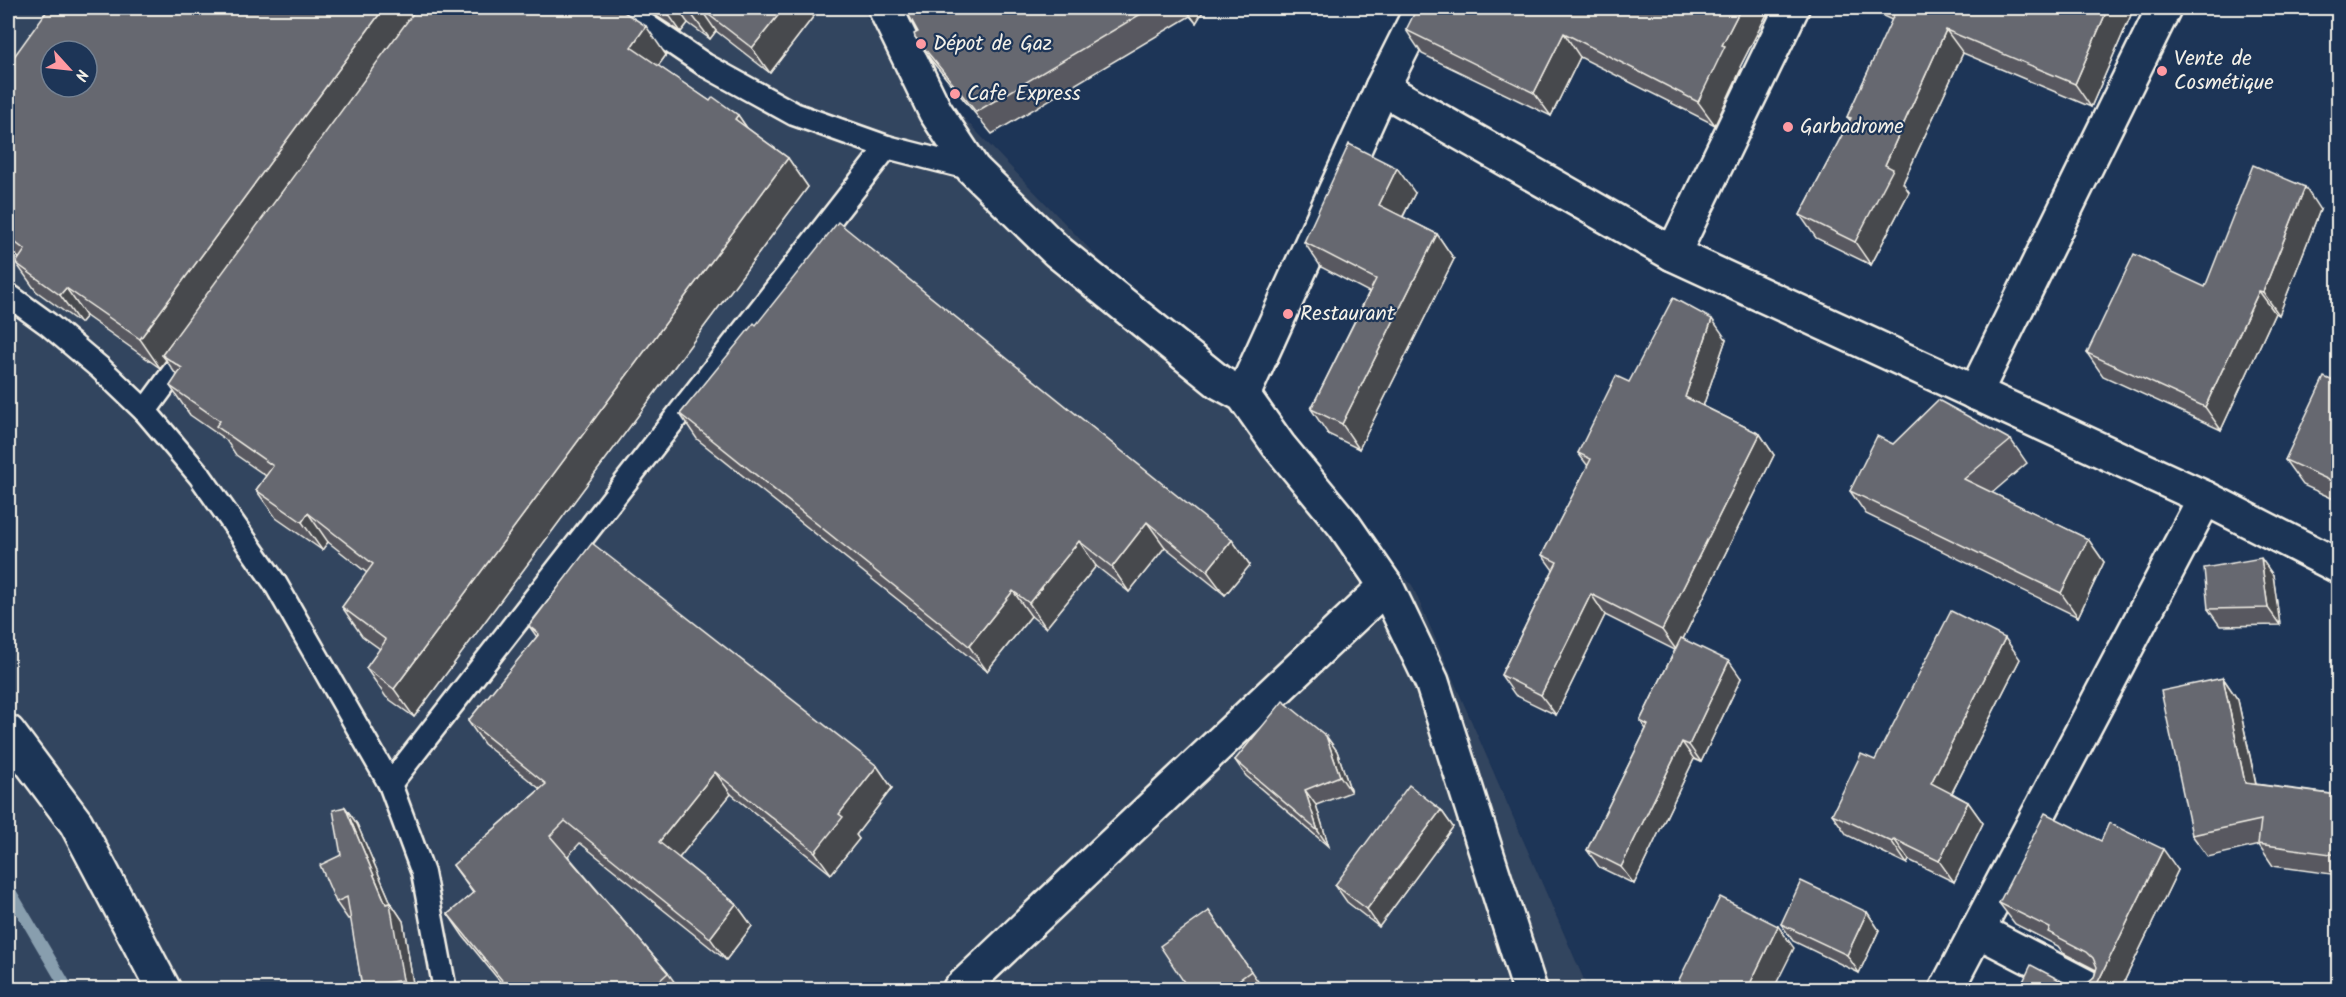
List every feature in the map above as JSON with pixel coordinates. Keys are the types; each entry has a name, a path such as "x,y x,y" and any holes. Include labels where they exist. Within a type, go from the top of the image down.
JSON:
{"street":[{"path":"885,8 935,111 973,169 1057,251 1219,382 1243,395 1279,446 1344,525 1386,586 1432,682 1530,990"},
{"path":"1243,395 1382,88 1422,8"},
{"path":"1673,254 1792,8"},
{"path":"1975,393 2164,8"},
{"path":"1382,88 1673,254 2205,498 2338,566"},
{"path":"1946,990 2205,498"},
{"path":"960,990 1386,586"},
{"path":"8,732 76,823 164,990"},
{"path":"1977,930 2093,990"}],"lane":[{"path":"621,8 705,65 794,114 887,147 973,169"},
{"path":"390,784 887,147"},
{"path":"8,295 48,324 100,368 145,411 200,476 275,583 390,784 423,873 445,990"},
{"path":"145,411 201,334"}],"shaded area":[{"path":"8,8 858,8 1412,585 1588,989 8,989"}],"building":[{"path":"49,8 384,8 140,339 66,288 60,295 16,263 25,250 8,237 8,65"},
{"path":"417,8 618,8 646,26 631,47 710,101 713,97 738,115 735,119 788,158 394,689 366,668 386,640 342,607 373,564 308,513 302,522 256,490 273,466 216,426 220,421 170,386 182,368 162,355"},
{"path":"683,8 698,8 692,15"},
{"path":"700,8 784,8 752,48"},
{"path":"905,8 1151,8 976,112 915,37 914,34 918,32"},
{"path":"1417,8 1741,8 1722,45 1725,46 1698,102 1564,33 1534,93 1406,30"},
{"path":"1897,8 2108,8 2075,84 1946,30 1885,165 1893,169 1855,242 1800,215 1851,118 1847,117"},
{"path":"1349,144 1397,168 1379,205 1437,234 1342,424 1311,409 1376,279 1304,242"},
{"path":"2253,165 2305,187 2263,292 2259,291 2205,407 2087,353 2134,254 2205,287"},
{"path":"838,222 1232,540 1207,571 1147,522 1112,567 1079,541 1029,603 1013,591 969,646 680,414 754,323 756,325"},
{"path":"1673,298 1712,319 1685,397 1760,434 1662,630 1591,594 1541,695 1501,675 1557,562 1542,555 1591,459 1578,453 1616,376 1629,382"},
{"path":"2324,377 2338,383 2338,484 2285,460"},
{"path":"1938,400 2011,440 1964,479 2088,539 2061,593 1850,491 1877,436 1893,444"},
{"path":"592,543 877,766 839,814 843,817 815,852 715,772 659,842 736,904 710,938 565,821 550,836 668,973 649,990 510,990 448,914 474,892 453,865 546,784 468,721 539,634 529,626"},
{"path":"2261,558 2268,608 2208,609 2204,568"},
{"path":"1951,611 2005,638 1931,783 1968,802 1939,861 1894,839 1892,842 1832,814 1861,754 1875,760"},
{"path":"1681,638 1729,661 1689,745 1682,742 1621,867 1587,850 1648,725 1640,721"},
{"path":"2223,678 2245,783 2338,795 2338,855 2258,844 2261,820 2192,835 2161,691"},
{"path":"1283,701 1326,736 1340,776 1305,790 1318,831 1235,760"},
{"path":"1409,785 1441,810 1367,909 1335,885"},
{"path":"345,807 386,904 390,903 403,980 362,987 347,897 336,902 320,865 341,855 333,810"},
{"path":"2045,813 2101,841 2109,823 2163,849 2094,990 2019,990 2031,965 2069,985 2078,987 2094,978 2097,967 2087,952 2048,932 2050,928 1999,903"},
{"path":"1801,881 1867,912 1847,955 1781,924"},
{"path":"1720,897 1778,926 1747,990 1674,990"},
{"path":"1209,911 1251,971 1225,990 1175,990 1184,982 1160,946"}],"waterway":[{"path":"8,888 68,990"}],"place":[{"name":"Dépot de Gaz","path":"921,44"},
{"name":"Vente de Cosmétique","path":"2162,71"},
{"name":"Cafe Express","path":"955,94"},
{"name":"Garbadrome","path":"1788,127"},
{"name":"Restaurant","path":"1288,314"}]}
